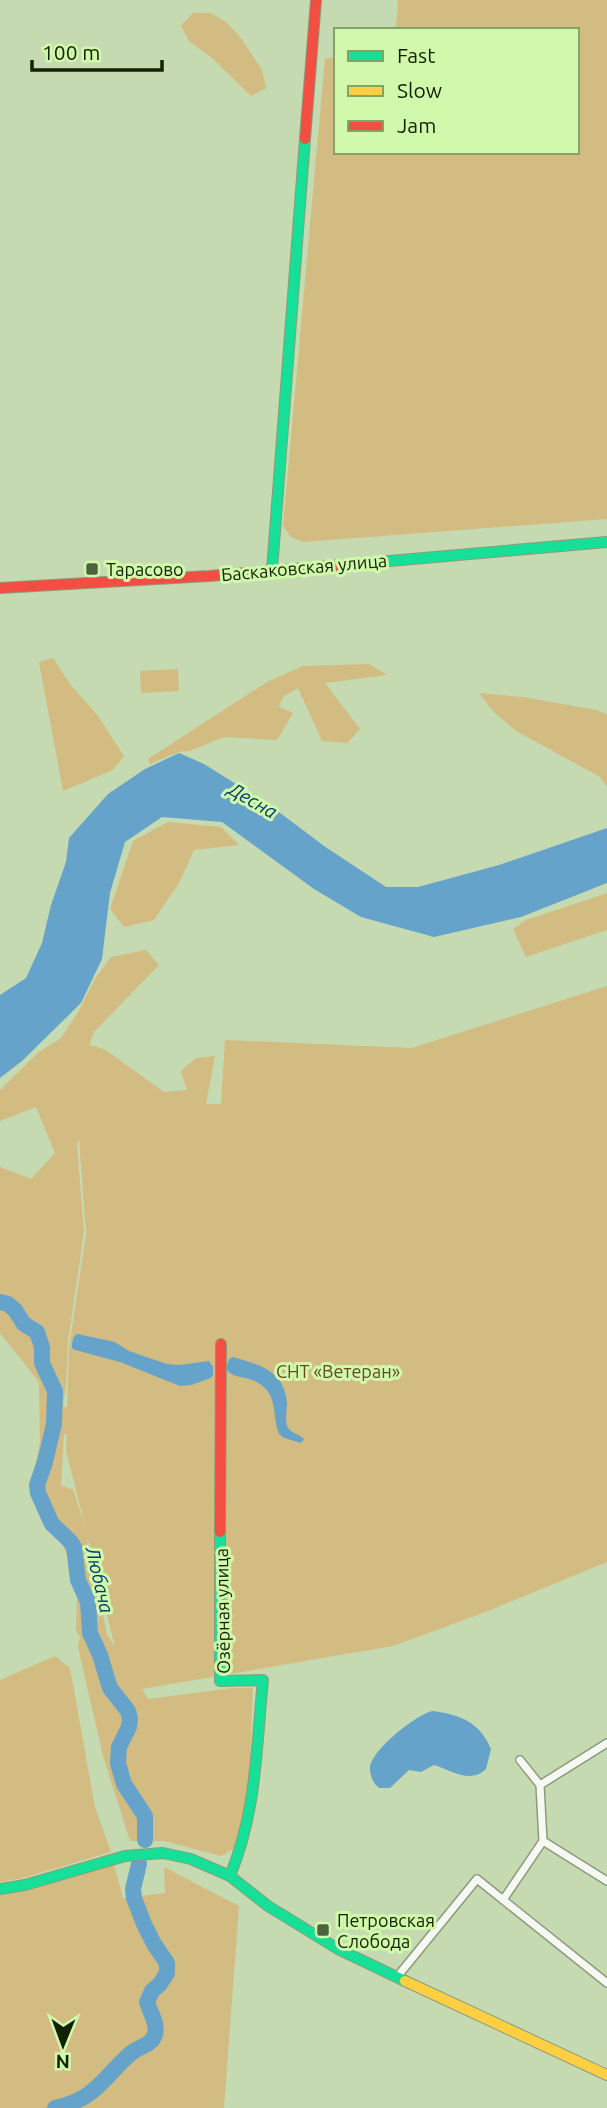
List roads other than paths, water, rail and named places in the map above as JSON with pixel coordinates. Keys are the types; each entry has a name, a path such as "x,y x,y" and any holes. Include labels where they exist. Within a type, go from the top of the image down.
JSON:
{"street":[{"path":"272,570 316,0"},
{"name":"Баскаковская улица","path":"0,588 149,580 607,542"},
{"name":"Озёрная улица","path":"221,1344 220,1681 263,1681 257,1731 254,1797 240,1856 230,1877"},
{"path":"540,1785 607,1743"},
{"path":"502,1900 543,1841 540,1785 520,1760"},
{"path":"543,1841 607,1881"},
{"path":"0,1889 25,1885 125,1856 151,1853 191,1859 230,1877 268,1906 338,1949 607,2075"},
{"path":"397,1977 408,1960 477,1879 607,1983"}],"water":[{"name":"Десна","path":"179,753 204,764 271,806 324,846 386,887 418,887 499,865 607,828 607,883 521,917 434,937 361,917 314,889 222,822 162,817 125,842 110,893 102,959 81,1003 22,1061 0,1078 0,995 26,978 42,943 51,905 66,862 69,838 108,794 145,769"},
{"path":"77,1334 115,1342 129,1351 167,1364 209,1361 213,1367 213,1375 191,1385 180,1386 120,1362 75,1350 72,1348 72,1342"},
{"path":"233,1357 261,1366 276,1376 285,1392 287,1426 304,1439 301,1443 279,1434 273,1404 267,1390 226,1369 229,1359"},
{"path":"432,1711 460,1717 481,1732 491,1749 486,1769 474,1776 468,1776 434,1765 421,1772 409,1770 390,1788 379,1788 372,1779 370,1768 378,1752 406,1726"}],"waterway":[{"name":"Любача","path":"0,1302 8,1304 24,1324 37,1332 42,1347 42,1363 55,1391 54,1424 37,1485 38,1493 52,1524 74,1547 78,1580 88,1602 90,1633 110,1688 128,1711 129,1727 119,1747 118,1763 124,1784 145,1816 145,1840"},
{"name":"Любача","path":"55,2108 89,2094 133,2051 151,2041 155,2034 155,2022 147,2002 152,1991 167,1973 167,1963 154,1944 134,1898 133,1889 139,1864"}],"place":[{"name":"Тарасово","path":"92,569"},
{"name":"Петровская Слобода","path":"323,1930"}],"park label":[{"name":"СНТ «Ветеран»","path":"338,1371"}]}
